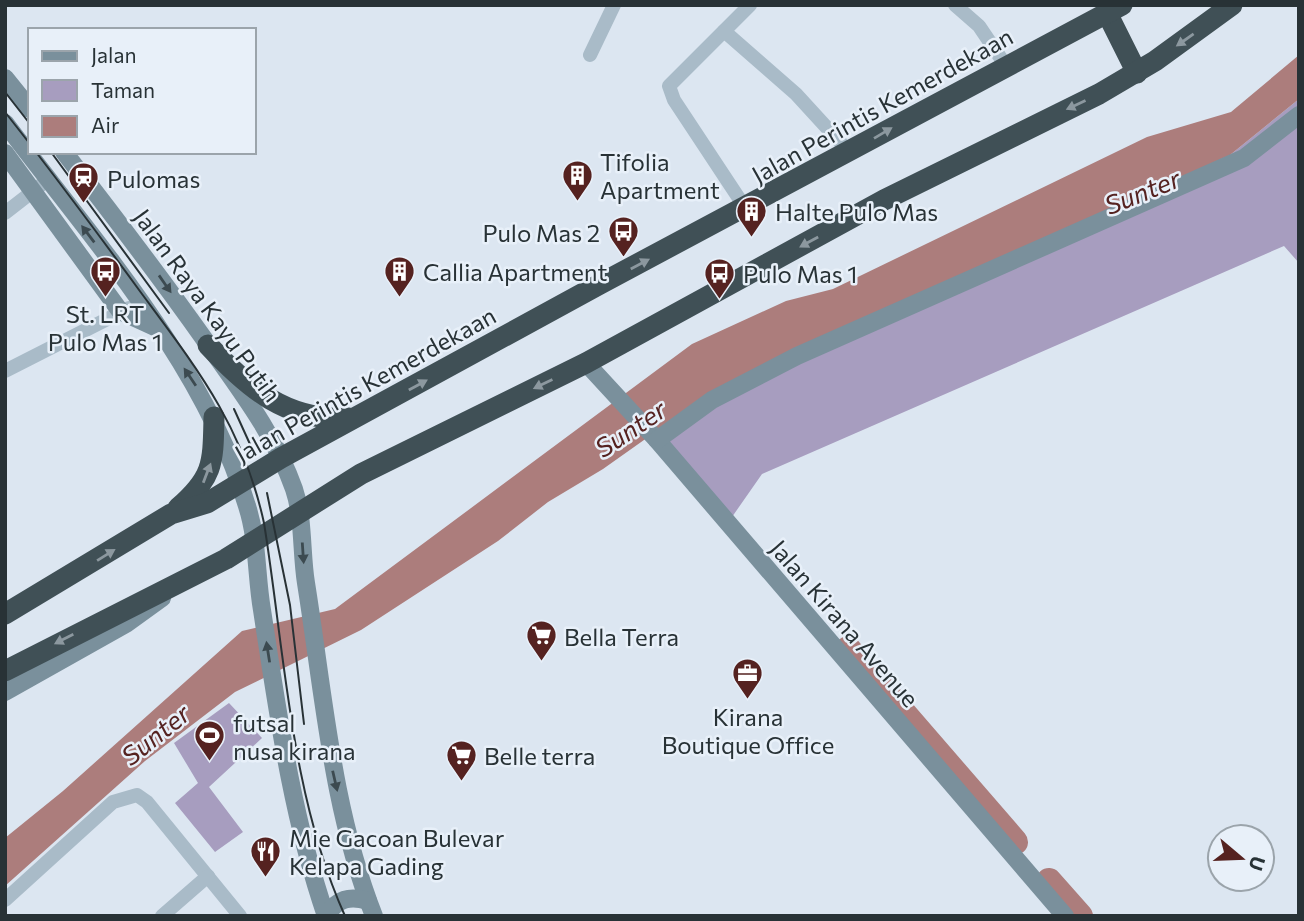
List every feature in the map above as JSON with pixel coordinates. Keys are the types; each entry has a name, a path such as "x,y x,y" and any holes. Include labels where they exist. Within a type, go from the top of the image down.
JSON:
{"highway":[{"path":"5,671 178,585 256,542 361,474 586,363 884,200 1137,72 1232,5"},
{"name":"Jalan Perintis Kemerdekaan","path":"5,614 171,514 207,503 281,458 850,153 1006,66 1115,10"},
{"path":"1115,10 1137,72"},
{"path":"208,345 251,386 286,408 323,420 358,417"},
{"path":"171,514 200,489 205,480 214,454 214,418"}],"main road":[{"path":"5,78 28,107"},
{"path":"654,438 712,400 797,356 1244,158 1299,115"},
{"path":"5,123 120,311 158,328"},
{"path":"5,153 41,185 140,303 214,418 240,482 256,542 260,603 276,701 298,817 326,915"},
{"name":"Jalan Raya Kayu Putih","path":"66,154 146,258 254,409 281,458 300,513 308,594 334,778 371,908"},
{"name":"Jalan Kirana Avenue","path":"586,363 654,438 1065,916"},
{"path":"5,692 126,624 178,585"},
{"path":"326,915 335,902 352,896 371,908"}],"street":[{"path":"590,55 614,5"},
{"path":"746,209 674,100 668,86 750,5"},
{"path":"955,5 979,26 1006,66"},
{"path":"724,31 796,94 850,153"},
{"path":"5,214 41,185"},
{"path":"5,371 140,303"},
{"path":"5,900 113,802 131,795 147,802 240,916"},
{"path":"162,916 208,876"}],"green space":[{"path":"1299,99 1299,263 1284,246 762,474 732,517 662,436 677,422 1230,155"},
{"name":"futsal nusa kirana","path":"229,703 262,738 209,787 243,832 215,852 175,803 198,783 174,743"}],"water":[{"name":"Sunter","path":"1299,55 1299,99 1230,155 716,389 603,469 548,502 498,541 361,630 235,692 145,761 5,886 5,838 63,791 242,631 335,609 692,344 786,301 833,289 1147,137 1231,112"}],"waterway":[{"path":"848,649 1015,842"},
{"path":"1049,881 1080,916"}],"tram line":[{"path":"5,92 28,121"},
{"path":"5,112 28,141"},
{"path":"37,154 200,375 244,458 264,523 301,772 312,821 345,916"},
{"path":"52,154 169,313"},
{"path":"234,409 254,453"},
{"path":"267,493 290,605 304,724"}],"place":[{"name":"Tifolia Apartment","path":"577,202"},
{"name":"Pulomas","path":"84,205"},
{"name":"Halte Pulo Mas","path":"752,238"},
{"name":"Pulo Mas 2","path":"623,259"},
{"name":"St. LRT Pulo Mas 1","path":"105,298"},
{"name":"Callia Apartment","path":"400,298"},
{"name":"Pulo Mas 1","path":"720,300"},
{"name":"Bella Terra","path":"541,663"},
{"name":"Kirana Boutique Office","path":"748,701"},
{"name":"futsal nusa kirana","path":"210,763"},
{"name":"Belle terra","path":"461,782"},
{"name":"Mie Gacoan Bulevar Kelapa Gading","path":"266,878"}]}
